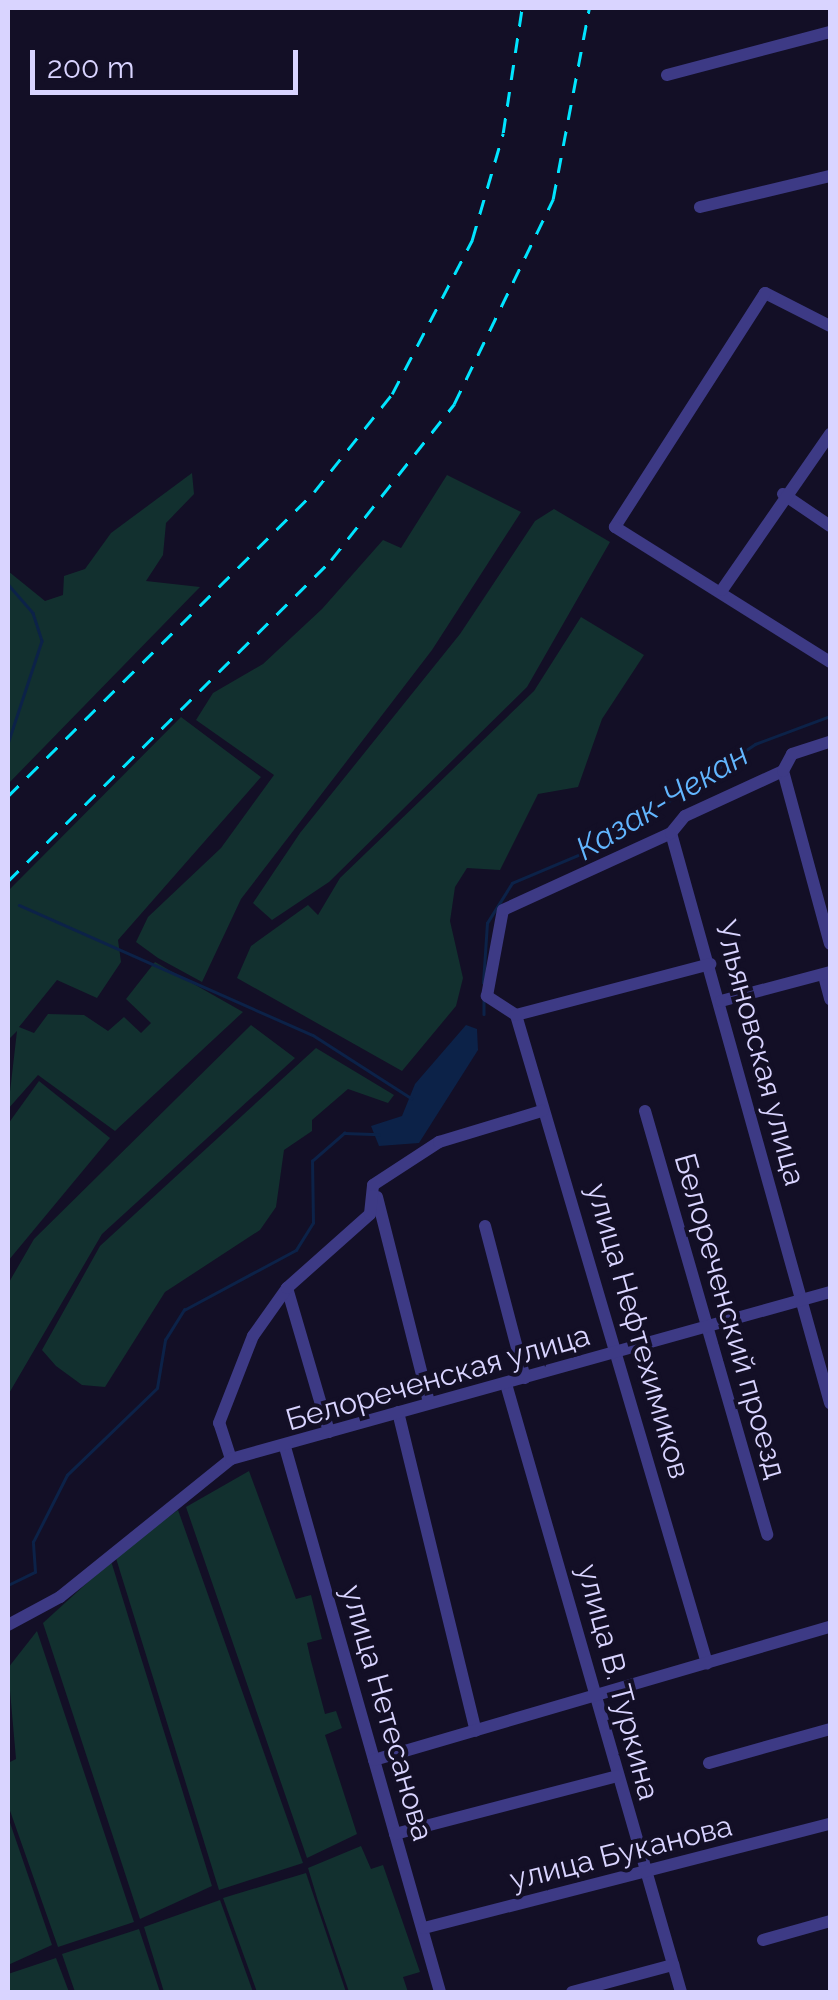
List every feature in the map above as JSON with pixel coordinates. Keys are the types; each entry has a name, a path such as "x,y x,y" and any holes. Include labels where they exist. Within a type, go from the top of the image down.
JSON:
{"street":[{"path":"668,75 830,32"},
{"path":"700,206 830,176"},
{"path":"830,326 765,293 615,527 722,590 830,662"},
{"path":"722,590 783,494 830,434"},
{"path":"783,494 830,526"},
{"path":"710,964 516,1015 487,996 500,914 672,833 685,816 783,771 792,754 830,742"},
{"path":"783,771 830,944"},
{"name":"Ульяновская улица","path":"672,833 830,1403"},
{"path":"721,1001 827,974 830,999"},
{"name":"улица Нефтехимиков","path":"516,1015 707,1663"},
{"path":"8,1625 60,1597 231,1459 219,1424 253,1336 287,1288 370,1214 374,1185 438,1142 542,1110"},
{"name":"Белореченский проезд","path":"645,1111 767,1535"},
{"path":"374,1185 429,1402"},
{"path":"485,1226 525,1378"},
{"path":"287,1288 329,1432"},
{"name":"Белореченская улица","path":"231,1459 830,1292"},
{"name":"улица В. Туркина","path":"506,1384 681,1992"},
{"path":"398,1412 476,1731"},
{"name":"улица Нетесанова","path":"285,1447 440,1992"},
{"path":"374,1760 830,1627"},
{"path":"709,1763 830,1729"},
{"path":"395,1834 617,1776"},
{"name":"улица Буканова","path":"424,1928 646,1875 830,1824"},
{"path":"763,1940 830,1921"},
{"path":"572,1992 673,1964"}],"green space":[{"path":"192,473 194,494 166,523 163,555 146,581 200,587 8,784 8,571 45,601 63,595 64,576 85,569 111,533"},
{"path":"447,475 521,512 432,650 241,899 202,982 136,942 148,917 221,848 274,775 196,720 213,693 263,664 322,609 383,540 401,548"},
{"path":"554,509 610,542 527,687 329,882 272,920 253,903 300,833 460,634 535,521"},
{"path":"581,617 644,655 602,719 578,787 538,794 500,870 467,868 455,887 450,921 463,978 456,1006 402,1071 237,978 251,946 308,905 318,915 340,878 534,691"},
{"path":"181,717 261,777 118,940 121,962 97,998 57,980 19,1027 34,1033 48,1014 84,1015 108,1031 124,1017 141,1033 151,1023 126,999 155,962 243,1012 115,1131 38,1075 8,1109 17,1031 8,1040 8,891"},
{"path":"251,1025 295,1058 102,1234 8,1395 8,1284 34,1239"},
{"path":"316,1048 394,1095 388,1103 348,1089 312,1120 312,1131 284,1150 276,1207 260,1230 165,1292 105,1387 82,1385 56,1366 42,1350 100,1246"},
{"path":"39,1081 110,1138 8,1261 8,1124"},
{"path":"249,1471 296,1599 311,1595 322,1639 307,1643 311,1661 325,1714 336,1711 342,1728 325,1735 357,1834 307,1858 186,1507"},
{"path":"178,1510 303,1863 219,1890 115,1555"},
{"path":"111,1561 212,1886 140,1919 43,1623"},
{"path":"37,1631 134,1922 58,1947 8,1805 8,1763 16,1759 8,1668"},
{"path":"8,1817 52,1945 8,1965"},
{"path":"361,1846 371,1869 383,1865 420,1972 403,1977 408,1992 349,1992 318,1901 308,1868"},
{"path":"306,1873 346,1992 257,1992 223,1898"},
{"path":"220,1900 253,1992 164,1992 144,1927"},
{"path":"139,1929 160,1992 75,1992 62,1954"},
{"path":"56,1958 69,1992 8,1992 8,1974"}],"water":[{"path":"466,1025 477,1029 478,1050 419,1143 379,1146 371,1126 402,1116 415,1084"}],"waterway":[{"path":"8,584 33,613 42,641 8,744"},
{"name":"Казак-Чекан","path":"483,983 487,923 512,883 602,845 755,744 830,716"},
{"path":"19,905 313,1035 411,1098"},
{"name":"Казак-Чекан","path":"484,1000 484,1014"},
{"name":"Казак-Чекан","path":"8,1585 35,1572 33,1542 67,1475 157,1388 165,1340 184,1310 296,1250 313,1223 312,1161 344,1133 379,1134"}],"railway":[{"path":"8,796 314,492 392,394 472,240 503,133 522,8"},
{"path":"8,881 331,560 454,404 553,199 589,8"}]}
